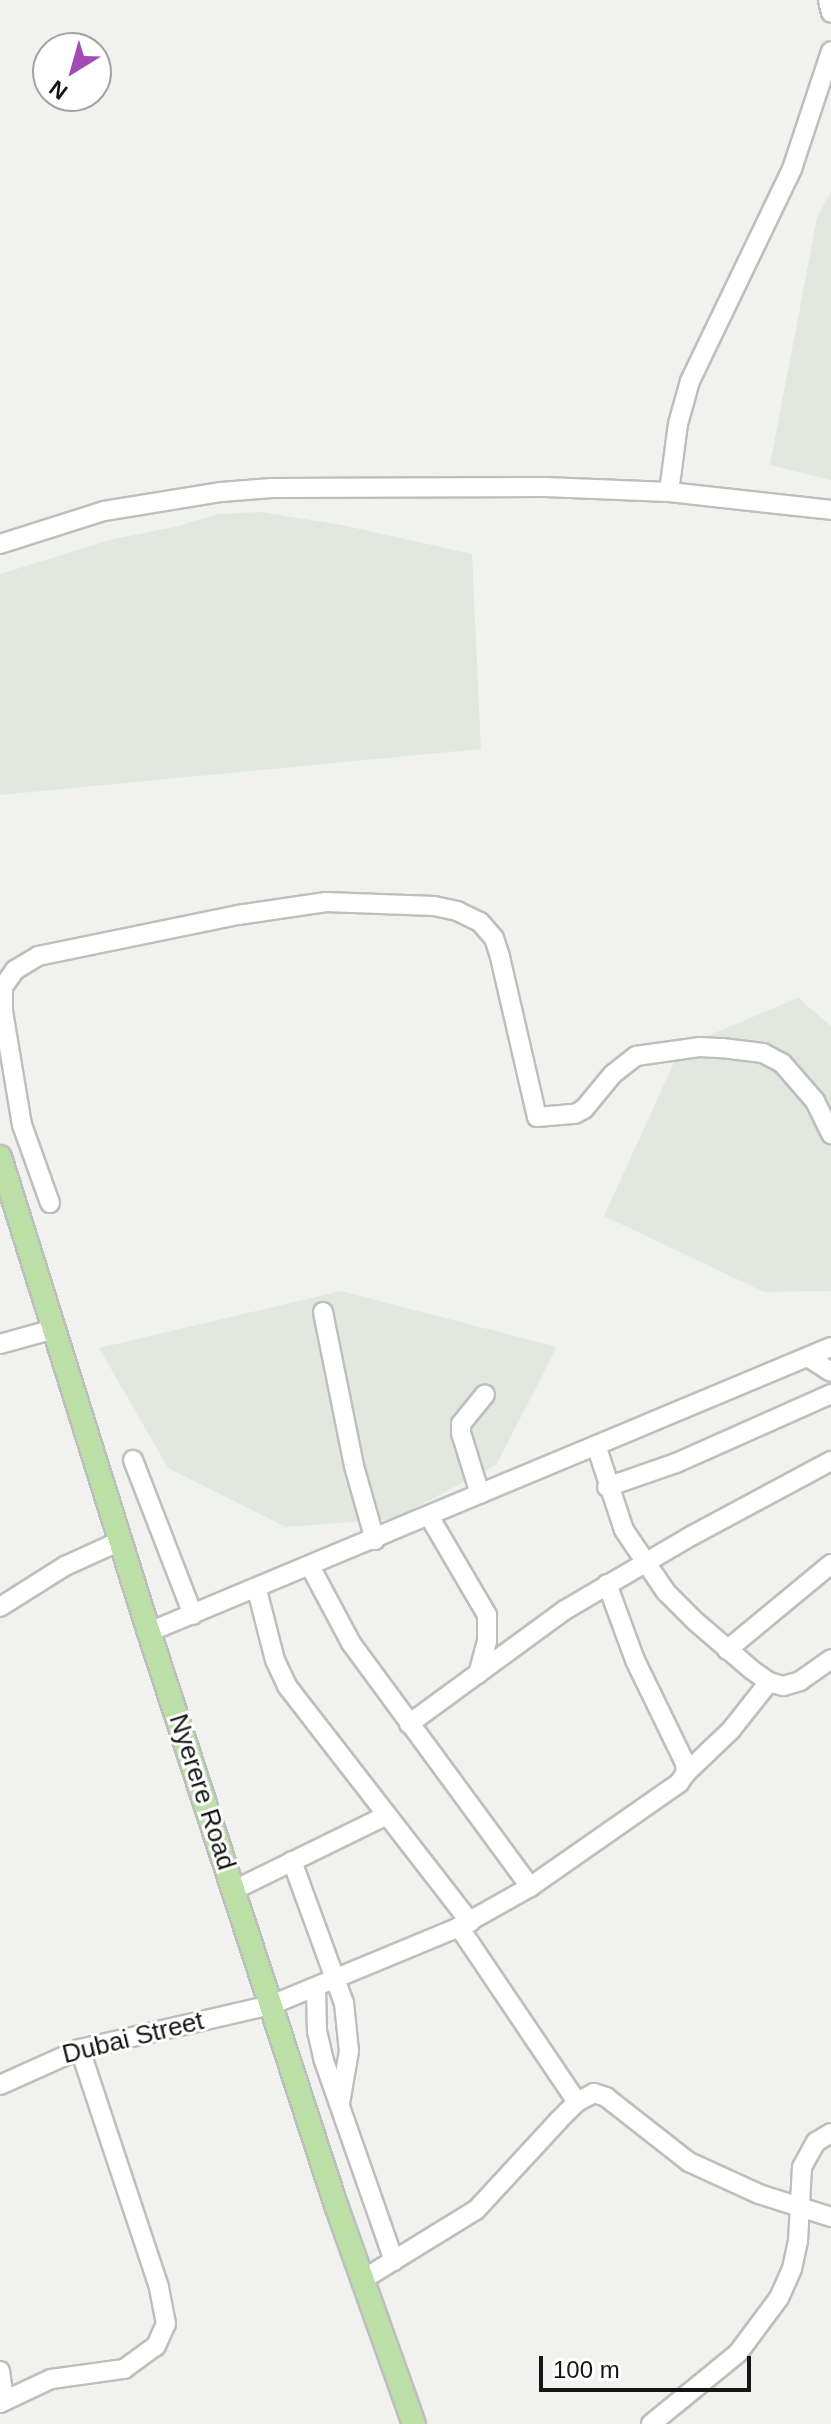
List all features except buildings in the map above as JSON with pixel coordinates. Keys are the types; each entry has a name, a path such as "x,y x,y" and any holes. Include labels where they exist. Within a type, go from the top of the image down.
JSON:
{"main road":[{"name":"Nyerere Road","path":"0,1157 149,1632 362,2280 414,2424"}],"street":[{"path":"828,0 831,13"},
{"path":"669,492 678,424 690,381 792,169 831,51"},
{"path":"0,544 104,511 259,489 545,487 669,492 831,510"},
{"path":"50,1203 22,1125 3,1012 3,987 15,970 38,956 265,910 326,902 434,906 457,911 480,922 494,938 497,948 537,1117 575,1114 584,1109 613,1074 636,1056 722,1048 763,1053 782,1063 815,1101 831,1134"},
{"path":"323,1312 354,1466 375,1540"},
{"path":"0,1344 54,1329"},
{"path":"149,1632 311,1568 831,1347"},
{"path":"808,1357 831,1372"},
{"path":"480,1494 461,1424 485,1394"},
{"path":"607,1487 676,1463 831,1394"},
{"path":"596,1445 607,1487 624,1530 644,1563 666,1592 727,1650 769,1682 783,1686 800,1681 831,1659"},
{"path":"133,1460 193,1615"},
{"path":"409,1724 522,1639 607,1584 831,1461"},
{"path":"429,1516 487,1615 487,1641 478,1674"},
{"path":"0,1607 65,1566 120,1541"},
{"path":"727,1650 831,1564"},
{"path":"311,1568 351,1643 530,1887"},
{"path":"607,1584 651,1695 680,1749 686,1773"},
{"path":"257,1590 275,1660 287,1686 387,1815 465,1924 577,2102"},
{"name":"Dubai Street","path":"0,2085 80,2049 271,2005 339,1980 465,1924 530,1887 657,1801 731,1730 769,1682"},
{"path":"234,1890 387,1815"},
{"path":"292,1861 339,1980 349,2051 340,2104"},
{"path":"316,1988 317,2031 394,2261"},
{"path":"0,2401 51,2379 124,2369 156,2346 166,2324 159,2287 80,2049"},
{"path":"362,2280 476,2210 577,2102 594,2093 606,2097 689,2162 800,2210 831,2217"},
{"path":"651,2424 706,2382 763,2323 792,2269 802,2167 816,2142 831,2133"},
{"path":"0,2371 3,2393 0,2401"}],"shaded area":[{"path":"831,191 831,480 770,465 817,218"},
{"path":"261,512 342,525 472,554 481,749 0,795 0,574 113,539 175,527 218,514"},
{"path":"798,998 831,1026 831,1291 764,1292 604,1216 681,1047"},
{"path":"341,1291 557,1347 496,1465 394,1519 286,1527 168,1468 99,1348"}]}
